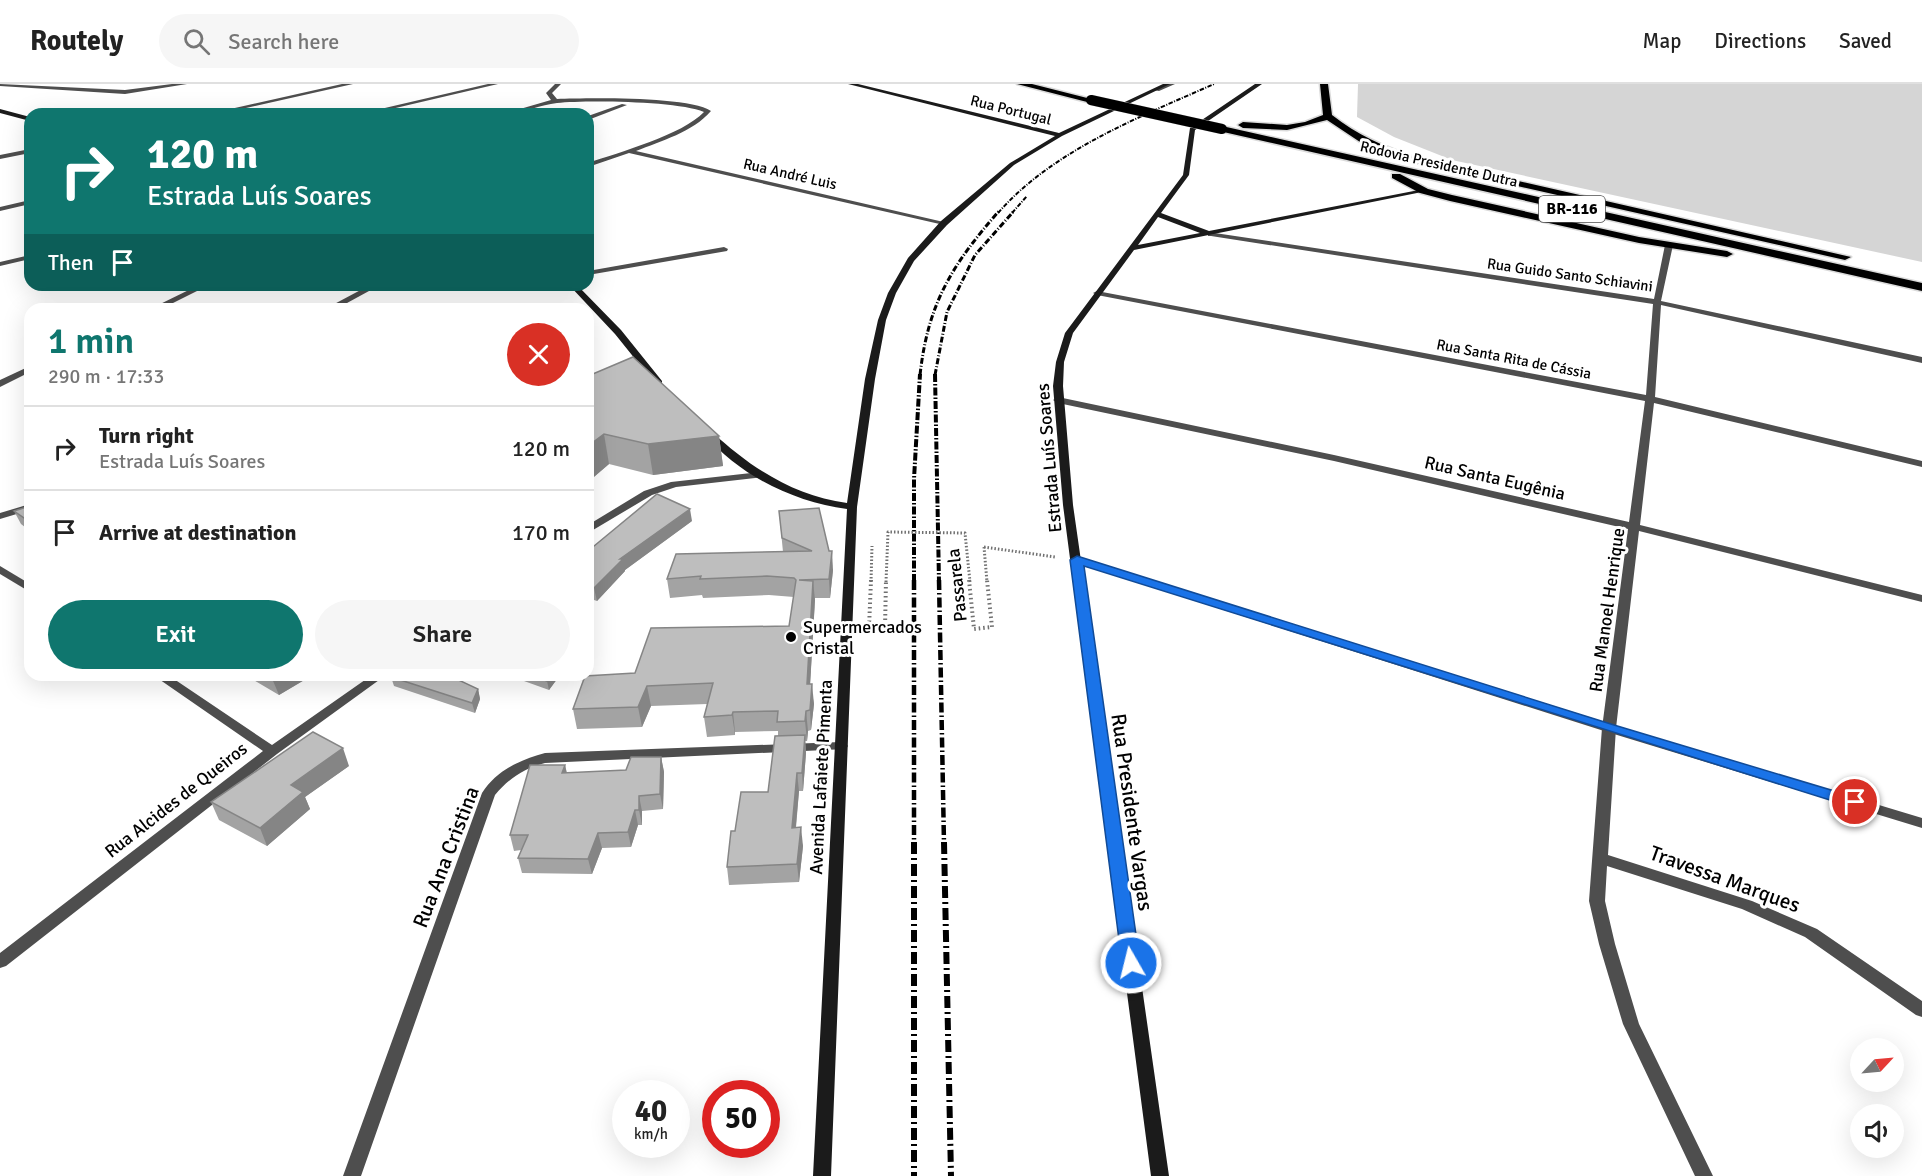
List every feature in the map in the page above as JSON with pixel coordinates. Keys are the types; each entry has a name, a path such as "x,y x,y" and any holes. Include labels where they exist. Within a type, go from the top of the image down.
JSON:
{"highway":[{"name":"Rodovia Presidente Dutra","path":"1021,84 1922,287"},
{"name":"Rodovia Presidente Dutra","path":"1054,84 1922,275"},
{"path":"1324,84 1328,116 1350,134 1410,159 1855,259"},
{"path":"1239,124 1295,128 1315,123 1328,116"},
{"path":"1373,164 1424,191 1588,230 1669,245 1821,264"},
{"path":"1877,265 1899,270"}],"main road":[{"name":"Rua Portugal","path":"851,84 1060,135"},
{"name":"Avenida Lafaiete Pimenta","path":"822,1176 852,507 870,379 882,320 892,293 911,260 945,223 1012,164 1060,135 1167,84"},
{"name":"Estrada Luís Soares","path":"1077,560 1058,400 1060,362 1069,333 1186,175 1192,129 1258,84"},
{"path":"0,111 24,117"},
{"path":"1130,249 1424,191"},
{"path":"1155,214 1210,234"},
{"path":"579,291 590,303"},
{"path":"594,307 618,332 664,391"},
{"path":"702,427 723,448 760,476 821,503 852,507"},
{"name":"Rua Presidente Vargas","path":"1077,560 1160,1176"}],"street":[{"path":"0,84 125,92 184,84"},
{"path":"239,108 350,84"},
{"path":"389,108 495,84"},
{"path":"555,101 549,93 558,84"},
{"path":"1157,90 1172,84"},
{"path":"529,108 555,101 631,102 702,106 708,111 706,116 684,127 629,151 594,163"},
{"path":"594,116 631,102"},
{"name":"Rua André Luis","path":"629,151 945,223"},
{"path":"0,157 24,152"},
{"path":"0,209 24,203"},
{"name":"Rua Guido Santo Schiavini","path":"1210,234 1656,302 1922,360"},
{"name":"Rua Manoel Henrique","path":"1669,245 1656,302 1650,399 1636,526 1609,728 1597,901 1607,944 1631,1024 1704,1176"},
{"path":"594,272 724,249"},
{"path":"0,264 24,258"},
{"path":"167,303 192,291"},
{"path":"341,303 364,291"},
{"name":"Rua Santa Rita de Cássia","path":"1097,293 1650,399 1922,464"},
{"path":"2,382 24,372"},
{"name":"Rua Santa Eugênia","path":"1058,400 1334,458 1636,526 1922,599"},
{"path":"594,526 648,492 675,484 760,476"},
{"path":"0,516 24,509"},
{"path":"1077,560 1609,728 1922,823"},
{"path":"0,569 24,585"},
{"path":"168,681 272,751"},
{"name":"Rua Alcides de Queiros","path":"0,962 272,751 371,681"},
{"name":"Rua Ana Cristina","path":"352,1176 489,794 499,780 513,769 545,758 841,746"},
{"name":"Travessa Marques","path":"1599,858 1747,905 1811,933 1922,1010"}],"path":[{"name":"Passarela","path":"872,546 869,628 885,628 888,532 966,533 974,629 992,627 984,547 1077,560"}],"shaded area":[{"path":"1358,84 1922,84 1922,262 1452,160 1394,137 1357,117"}],"building":[{"path":"633,357 719,436 648,444 604,434 594,442 594,373"},
{"path":"657,494 690,509 620,559 623,559 594,588 594,546"},
{"path":"24,508 24,518 14,511"},
{"path":"819,508 829,551 832,551 829,579 799,580 813,581 807,684 812,684 810,710 806,711 805,721 777,722 778,711 733,712 732,715 704,717 713,683 647,686 638,707 573,709 583,681 594,681 594,675 635,673 651,628 789,626 796,580 794,578 767,576 700,579 701,576 667,579 676,554 812,551 782,538 779,511"},
{"path":"403,681 461,681 478,689 472,703"},
{"path":"313,732 343,748 291,785 303,792 260,828 211,802"},
{"path":"805,735 802,773 797,773 792,828 801,827 797,864 727,867 731,831 735,831 741,792 768,792 775,736"},
{"path":"631,757 661,757 660,794 639,796 639,810 635,810 628,832 598,833 588,859 518,858 528,835 510,835 530,765 565,765 562,773 626,770"}],"railway":[{"path":"998,213 1020,191 1071,153 1128,123 1214,84"},
{"path":"1012,213 1027,196"},
{"path":"920,375 929,327 945,286 968,249 999,211"},
{"path":"935,375 947,312 975,255 1014,211"},
{"path":"914,1176 914,479 920,374"},
{"path":"935,375 939,582"},
{"path":"939,580 944,844"},
{"path":"944,842 951,1176"}],"place":[{"name":"Supermercados Cristal","path":"791,637"}],"route":[{"path":"1131,963 1077,560 1609,728 1855,802"}]}
